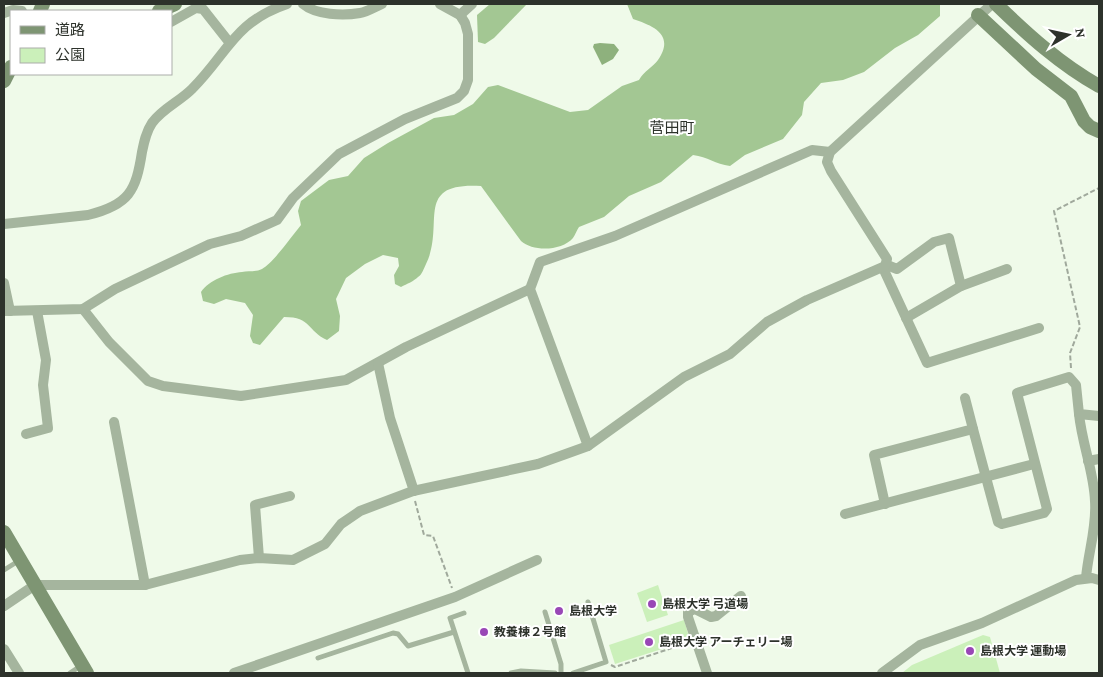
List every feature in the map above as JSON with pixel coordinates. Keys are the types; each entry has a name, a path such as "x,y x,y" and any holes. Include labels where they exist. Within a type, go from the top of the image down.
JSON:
{"street":[{"path":"161,10 175,4"},
{"path":"4,224 88,215 105,209 131,194 138,176 146,134 151,124 162,111 191,90 229,42 254,19 287,4"},
{"path":"303,4 310,10 338,14 362,13 382,4"},
{"path":"4,283 7,311 83,310 115,289 210,244 241,236 277,220 293,198 339,154 405,119 457,98 464,91 469,64 468,34 460,15 440,4"},
{"path":"460,15 472,4"},
{"path":"1039,328 927,363 885,266 887,259 827,162 830,152 978,15 997,6 1040,46 1074,72 1099,86"},
{"path":"172,21 196,8 203,9 229,42"},
{"path":"978,15 1036,69 1067,92 1076,104 1086,124 1099,131"},
{"path":"4,81 10,70"},
{"path":"588,446 530,289 540,262 615,236 812,150 830,152"},
{"path":"4,606 35,585 145,585 240,560 259,558 293,560 325,544 341,524 360,511 414,491 538,464 588,446 684,377 730,354 767,322 807,300 885,266 897,269 934,242 949,238 961,286"},
{"path":"906,318 961,286 1007,269"},
{"path":"83,310 128,364 148,381 162,386 242,396 346,380 406,347 530,289"},
{"path":"26,434 48,428 43,385 46,360 38,310"},
{"path":"378,363 390,418 414,491"},
{"path":"965,398 985,477 1000,523 1044,513 1047,509 1017,393 1069,377 1076,385 1081,437 1088,461 1096,503 1086,578"},
{"path":"1079,414 1099,416"},
{"path":"114,422 145,585"},
{"path":"885,504 874,455 973,429"},
{"path":"1088,461 1099,458"},
{"path":"845,514 1034,464"},
{"path":"259,558 255,505 290,496"},
{"path":"4,532 85,669"},
{"path":"234,673 455,597 537,560"},
{"path":"882,673 920,645 982,623 1086,578 1099,580"},
{"path":"707,673 688,617 690,610 695,610 711,617 716,616 741,596"},
{"path":"4,649 19,673"}],"lane":[{"path":"4,570 20,560"},
{"path":"573,673 606,662 588,602"},
{"path":"544,612 561,664 562,673"},
{"path":"464,613 450,618 468,673"},
{"path":"318,658 393,633 398,634 408,646 454,632"},
{"path":"70,673 85,669"},
{"path":"511,673 521,671 555,673"}],"path":[{"path":"1069,377 1070,353 1080,326 1054,212 1099,188"},
{"path":"414,491 424,535 433,536 455,597"},
{"path":"606,662 615,668 696,640"}],"green space":[{"name":"島根大学 弓道場","path":"658,585 668,615 647,622 637,593"},
{"name":"島根大学 アーチェリー場","path":"684,620 690,640 615,664 609,645"},
{"name":"島根大学 運動場","path":"983,635 990,637 1000,673 902,673 912,665"}],"shaded area":[{"path":"490,4 527,4 494,38 485,44 478,42 477,15"},
{"path":"627,4 940,4 940,16 918,35 895,48 864,72 843,80 821,83 804,102 802,115 783,139 745,155 730,166 693,155 661,182 629,196 604,217 579,227 573,238 562,246 540,248 526,245 521,241 481,186 460,187 446,191 439,198 435,208 431,249 421,275 401,287 395,284 394,275 399,266 398,258 383,255 365,264 346,278 336,299 340,316 339,331 327,340 300,319 284,317 260,345 253,343 250,336 253,315 245,303 226,299 214,304 203,301 201,292 219,278 231,274 260,270 272,261 301,225 298,211 301,201 329,180 348,176 364,158 388,143 434,118 454,115 473,104 488,87 498,85 570,112 588,110 622,86 639,80 658,60 663,51 664,44 663,38 655,28 633,19"},
{"path":"594,44 614,44 619,50 613,59 602,65 593,47"}],"place":[{"name":"島根大学 弓道場","path":"652,604"},
{"name":"島根大学","path":"559,611"},
{"name":"教養棟２号館","path":"484,632"},
{"name":"島根大学 アーチェリー場","path":"649,642"},
{"name":"島根大学 運動場","path":"970,651"}],"district":[{"name":"菅田町","path":"672,128"}]}
